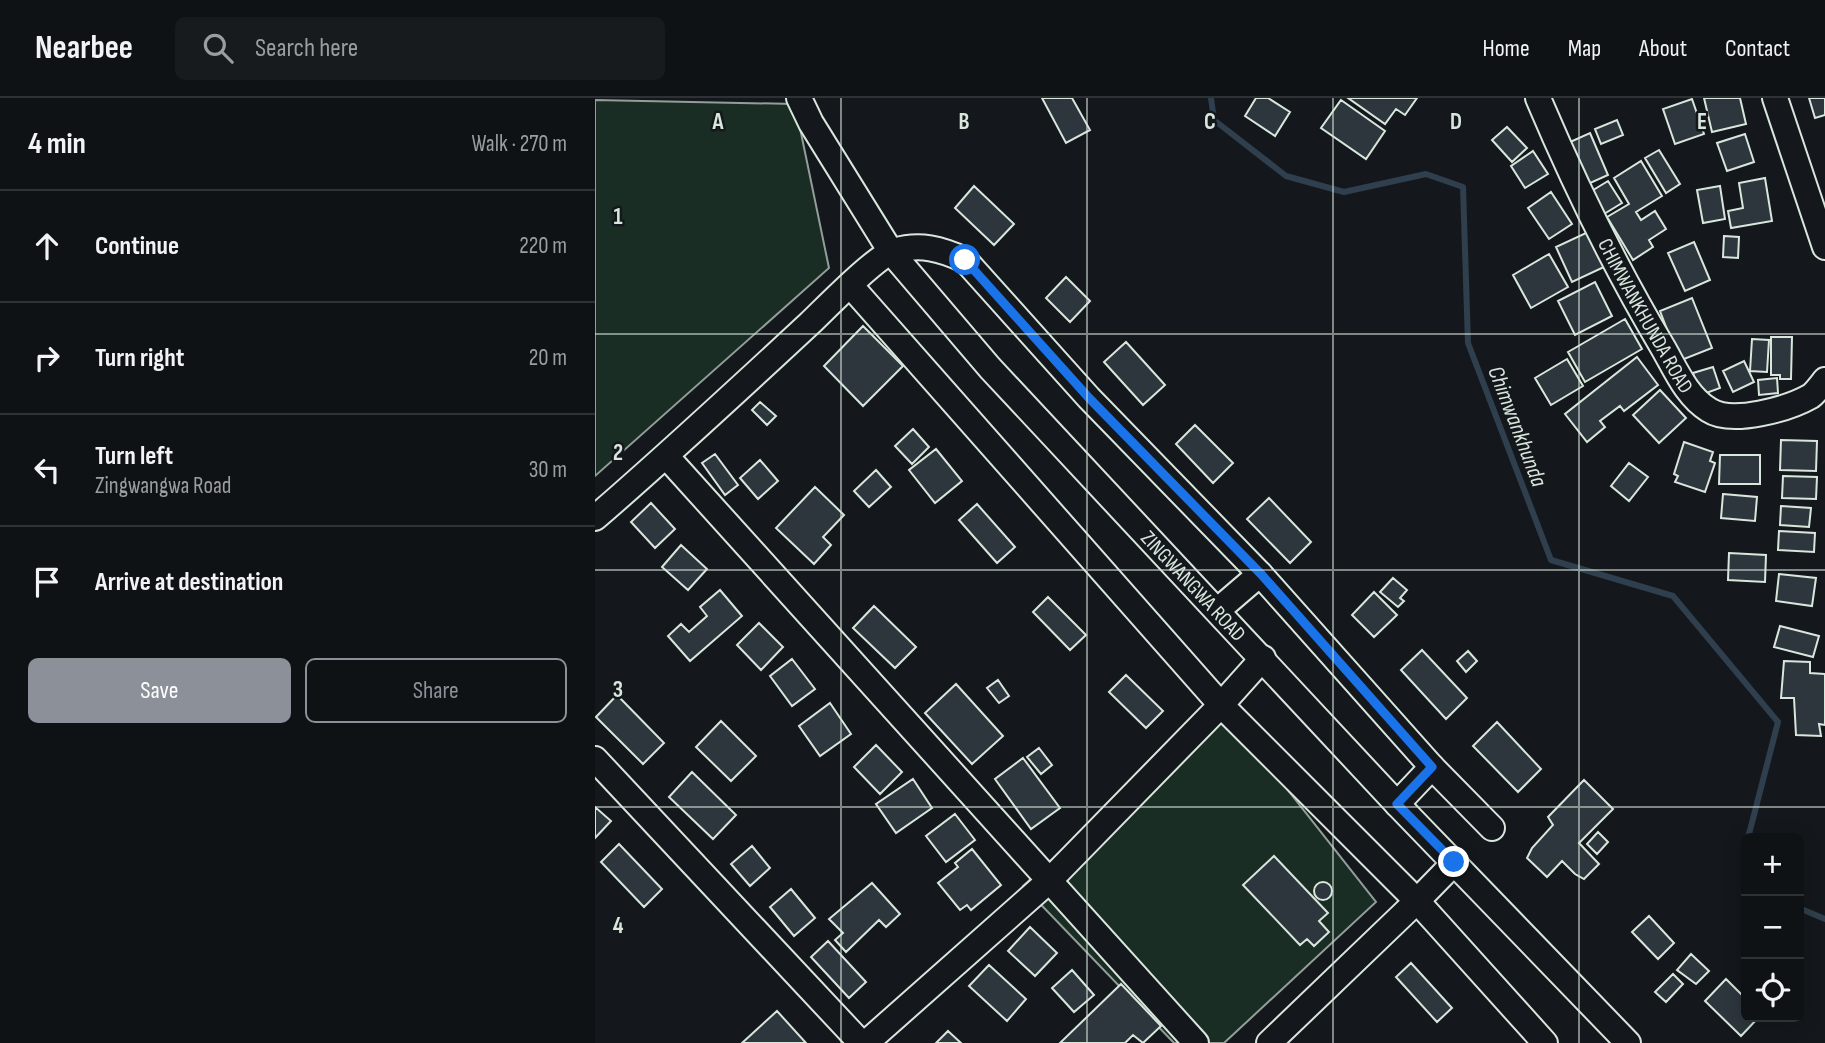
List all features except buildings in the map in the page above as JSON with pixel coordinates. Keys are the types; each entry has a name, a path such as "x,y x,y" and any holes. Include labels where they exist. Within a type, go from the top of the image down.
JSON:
{"street":[{"name":"ZINGWANGWA ROAD","path":"799,98 811,123 891,252 990,368 1397,804 1628,1043"},
{"name":"CHIMWANKHUNDA ROAD","path":"1538,98 1567,165 1641,311 1689,393 1710,411 1736,416 1766,414 1812,395 1825,380"},
{"path":"1775,98 1825,247"},
{"path":"595,518 667,457 850,285 891,252 921,247 943,250 965,260 1089,398 1261,574 1432,767 1492,828"},
{"path":"850,285 1220,705 1417,901 1545,1043"},
{"path":"667,457 1196,1043"},
{"path":"1218,610 1261,574"},
{"path":"595,759 864,1043 1050,880 1263,658"},
{"path":"1397,804 1432,767"},
{"path":"1269,1043 1454,862"}],"green space":[{"path":"595,100 795,104 829,268 595,476"},
{"path":"1221,705 1376,902 1224,1043 1174,1043 1023,886"}],"waterway":[{"name":"Chimwankhunda","path":"1211,98 1214,120 1286,176 1344,192 1426,174 1463,187 1468,343 1551,560 1673,596 1778,722 1749,833"},
{"name":"Chimwankhunda","path":"1804,910 1825,919"}],"route":[{"path":"965,260 1089,398 1261,574 1432,767 1397,804 1454,862"}]}
